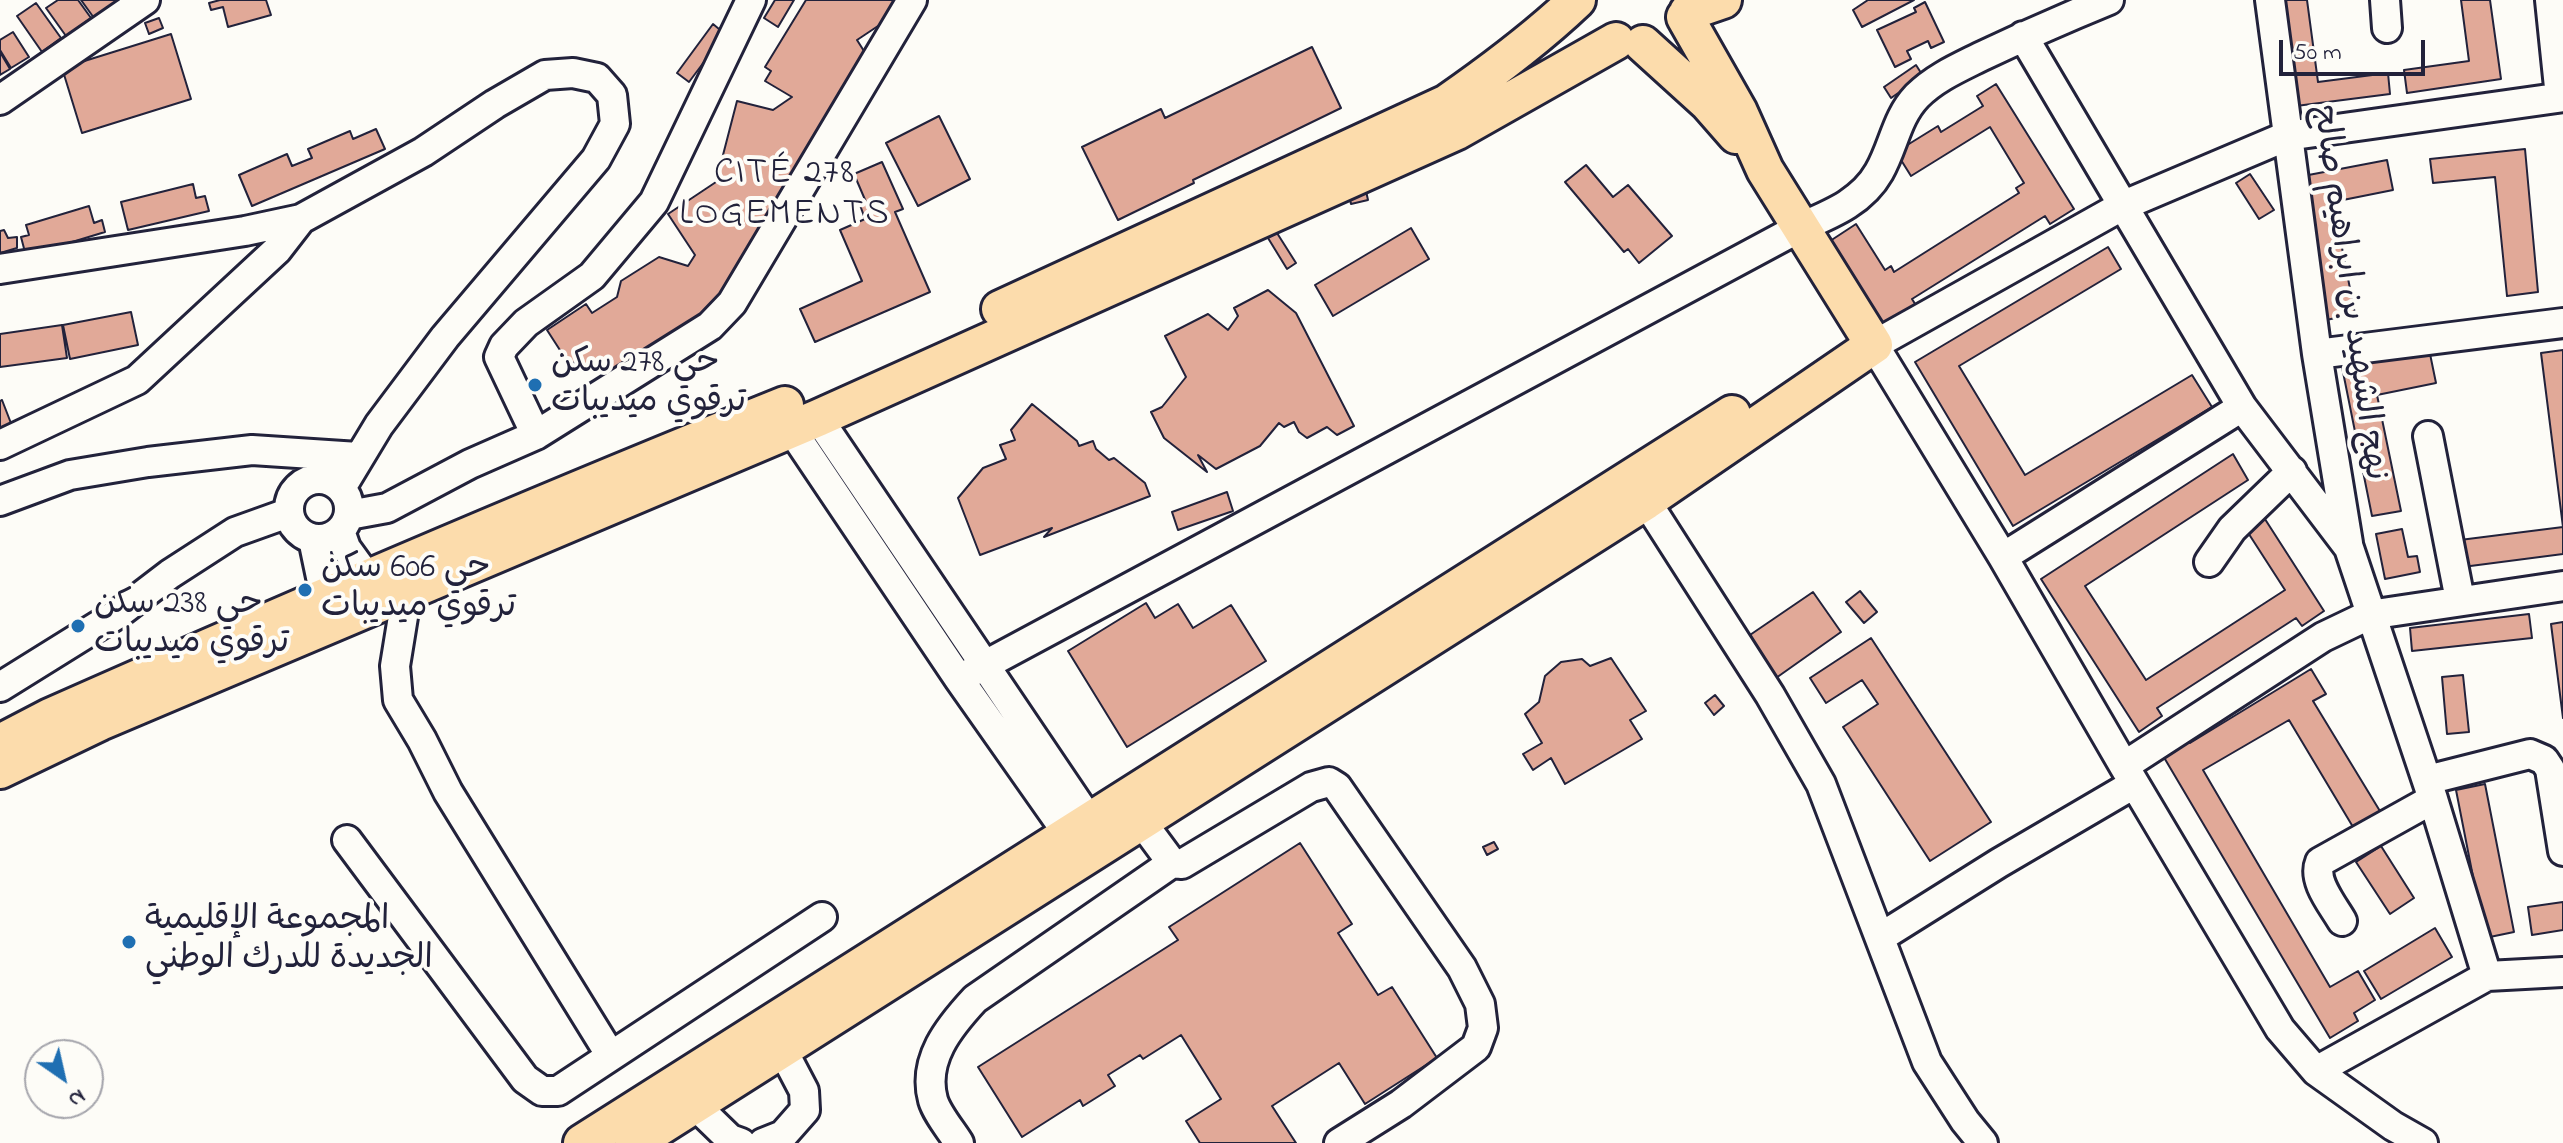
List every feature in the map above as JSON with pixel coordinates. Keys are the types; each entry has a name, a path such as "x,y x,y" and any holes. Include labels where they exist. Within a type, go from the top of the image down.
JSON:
{"main road":[{"path":"0,743 50,717 367,577 825,390 1447,103 1510,58 1579,0 1592,24 1603,34 1629,42 1708,103 1765,170 1868,335 1779,384 1639,490 1087,839 676,1105 634,1143"},
{"path":"0,770 100,722 804,423 1457,131 1629,42 1667,36 1688,10 1723,0"},
{"path":"1688,10 1765,170"},
{"path":"582,1143 676,1105 782,1049 1087,839 1141,821 1392,648"}],"street":[{"path":"0,100 145,0"},
{"path":"536,435 499,357 504,346 526,323 592,276 654,202 751,0"},
{"path":"367,577 346,548 336,518 324,479 306,481 292,494 288,513 296,530 336,518 387,508 470,464 536,435 710,326 732,303 912,0"},
{"path":"959,679 1801,227 1845,208 1865,191 1879,171 1900,117 1917,95 1938,78 2023,36 2109,0"},
{"name":"نهج الشهيد بن ابراهيم صالح","path":"2270,0 2317,354 2349,548"},
{"path":"2423,1143 2393,1126 2316,1071 2280,1029 2003,557 1868,335 2122,206 2287,136 2562,97 2550,0"},
{"path":"2023,36 2242,407 2349,548 2430,790 2487,976"},
{"path":"0,269 245,231 301,219 423,152 545,75 573,73 597,78 612,95 615,124 596,159 445,337 396,400 358,457 320,565 320,598"},
{"path":"0,445 137,380 277,250 301,219"},
{"path":"2317,354 2563,323"},
{"path":"2003,557 2242,407"},
{"path":"804,423 983,665 1087,839"},
{"path":"804,423 959,679 1087,839"},
{"path":"2428,436 2460,600"},
{"path":"0,501 70,475 163,460 252,450 358,457"},
{"path":"2209,562 2232,529 2292,471"},
{"path":"1639,490 1770,695 1821,784 1927,1062 1983,1143"},
{"path":"0,687 119,613 170,574 235,532 288,513"},
{"path":"1881,937 1999,863 2129,775 2323,637 2369,615 2563,586"},
{"path":"407,592 395,666 398,700 448,792 611,1056"},
{"path":"2342,921 2319,881 2317,870 2320,862 2430,790 2530,754 2537,755 2550,769 2563,851"},
{"path":"959,1143 933,1102 929,1074 953,1023 975,999 1172,863 1182,864 1311,787 1329,782 1337,787 1462,968 1480,1004 1483,1028 1476,1047 1401,1104 1339,1143"},
{"path":"1141,821 1172,863"},
{"path":"347,840 525,1079 542,1091 558,1091 822,917"},
{"path":"2316,1071 2487,976 2563,972"},
{"path":"763,1143 783,1135 805,1110 804,1091 782,1049"},
{"path":"676,1105 741,1143"}],"building":[{"path":"58,0 78,0 91,18 66,36 46,8"},
{"path":"81,0 120,0 94,18"},
{"path":"220,0 266,0 271,15 228,27 223,7 211,10 209,3"},
{"path":"775,0 794,0 778,27 764,18"},
{"path":"806,0 905,0 896,14 857,40 869,59 723,299 613,372 567,361 547,330 586,304 592,313 617,297 621,281 659,257 688,266 695,255 668,214 716,182 737,101 773,110 792,97 765,81 771,71 765,67"},
{"path":"1868,0 1914,0 1862,27 1853,10"},
{"path":"2282,0 2307,0 2318,82 2388,73 2390,94 2296,106"},
{"path":"2461,0 2490,0 2501,79 2407,93 2404,70 2469,61"},
{"path":"1925,2 1944,42 1931,48 1928,41 1907,51 1911,59 1895,67 1877,30 1916,12 1914,8"},
{"path":"36,3 61,38 42,52 17,16"},
{"path":"159,18 163,28 149,34 145,23"},
{"path":"713,24 725,34 689,82 677,73"},
{"path":"13,32 29,57 11,68 0,50 0,40"},
{"path":"171,34 191,99 82,133 62,68"},
{"path":"1312,47 1341,108 1118,220 1082,147 1161,109 1165,118"},
{"path":"0,52 10,69 0,75"},
{"path":"1916,65 1923,76 1891,98 1884,87"},
{"path":"1996,84 2074,209 2050,224 2045,216 1912,299 1917,307 1882,330 1827,243 1856,224 1885,270 1891,266 1894,272 2019,193 2016,188 2024,183 1990,127 1911,176 1896,152 1938,126 1941,132 1983,106 1977,96"},
{"path":"939,116 970,179 918,206 886,143"},
{"path":"376,129 385,149 252,206 239,175 287,154 292,166 312,158 308,149 350,131 353,139"},
{"path":"2525,149 2538,292 2507,296 2495,177 2433,183 2430,159"},
{"path":"2387,160 2393,190 2333,202 2355,314 2326,320 2298,177"},
{"path":"882,162 903,209 895,212 930,292 815,342 800,309 862,281 840,230 865,219 860,205 866,202 854,174"},
{"path":"1586,165 1613,197 1628,185 1672,236 1639,263 1628,249 1624,252 1565,182"},
{"path":"2250,174 2274,210 2259,219 2236,183"},
{"path":"193,184 196,198 205,196 209,211 128,230 121,202"},
{"path":"1366,191 1368,200 1351,204 1349,196"},
{"path":"89,206 94,223 102,220 105,232 26,256 21,237 29,235 26,225"},
{"path":"1411,228 1429,259 1333,316 1315,285"},
{"path":"4,230 8,238 17,237 17,248 0,253 0,231"},
{"path":"1277,233 1296,263 1287,269 1268,238"},
{"path":"2108,247 2121,269 1959,366 2025,475 2192,375 2212,407 2013,526 1915,362"},
{"path":"1268,290 1296,313 1354,426 1337,435 1327,427 1307,438 1299,432 1294,422 1284,427 1279,423 1260,446 1216,469 1198,455 1207,472 1164,438 1151,412 1162,407 1186,377 1165,336 1208,314 1228,330 1238,316 1234,308"},
{"path":"131,312 138,345 70,359 63,325"},
{"path":"62,325 67,358 0,367 0,334"},
{"path":"2429,349 2436,383 2377,395 2401,511 2372,516 2342,367"},
{"path":"2563,350 2563,527 2541,353"},
{"path":"0,401 14,431 0,436"},
{"path":"1032,404 1079,446 1093,441 1096,449 1109,460 1114,458 1145,483 1150,496 1044,537 1052,528 980,555 958,498 983,468 1006,459 1000,445 1015,440 1011,430"},
{"path":"2233,454 2248,480 2085,586 2146,680 2285,590 2245,528 2263,516 2324,611 2302,626 2296,618 2157,708 2162,716 2139,732 2041,579"},
{"path":"1227,492 1233,511 1178,530 1172,512"},
{"path":"2563,527 2563,554 2455,568 2452,541"},
{"path":"2402,529 2408,557 2417,556 2420,572 2385,579 2376,534"},
{"path":"1860,591 1877,612 1864,623 1846,602"},
{"path":"1813,592 1841,632 1776,678 1747,637"},
{"path":"1146,603 1155,618 1178,604 1193,628 1231,605 1266,661 1127,747 1068,651"},
{"path":"2529,614 2532,638 2412,651 2410,628"},
{"path":"2563,622 2563,718 2551,624"},
{"path":"1871,638 1991,822 1930,861 1843,727 1878,704 1862,680 1826,703 1810,678"},
{"path":"1611,658 1646,711 1630,720 1642,739 1565,784 1551,758 1533,770 1523,754 1542,743 1525,714 1539,702 1545,676 1561,662 1582,659 1590,666"},
{"path":"2311,669 2326,694 2313,701 2386,821 2359,837 2289,720 2203,770 2330,987 2358,971 2375,1000 2354,1013 2358,1021 2330,1038 2159,749 2184,734 2190,743"},
{"path":"2463,675 2469,732 2447,734 2442,677"},
{"path":"1715,695 1724,706 1714,715 1705,703"},
{"path":"2485,784 2514,932 2485,938 2456,790"},
{"path":"1494,842 1498,849 1487,855 1483,847"},
{"path":"1300,843 1352,924 1338,933 1378,995 1392,987 1437,1058 1365,1104 1339,1063 1272,1106 1296,1143 1200,1143 1186,1121 1221,1099 1181,1035 1143,1059 1140,1055 1108,1075 1115,1086 1083,1106 1080,1100 1022,1137 978,1067 1178,940 1169,927"},
{"path":"2381,846 2414,898 2390,914 2356,862"},
{"path":"2563,902 2563,930 2532,935 2528,907"},
{"path":"2435,928 2452,957 2381,999 2364,971"}],"place":[{"name":"حي 278 سكن ترقوي ميديبات","path":"535,385"},
{"name":"حي 606 سكن ترقوي ميديبات","path":"305,590"},
{"name":"حي 238 سكن ترقوي ميديبات","path":"78,626"},
{"name":"المجموعة الإقليمية الجديدة للدرك الوطني","path":"129,942"}],"district":[{"name":"CITÉ 278 LOGEMENTS","path":"785,196"}]}
